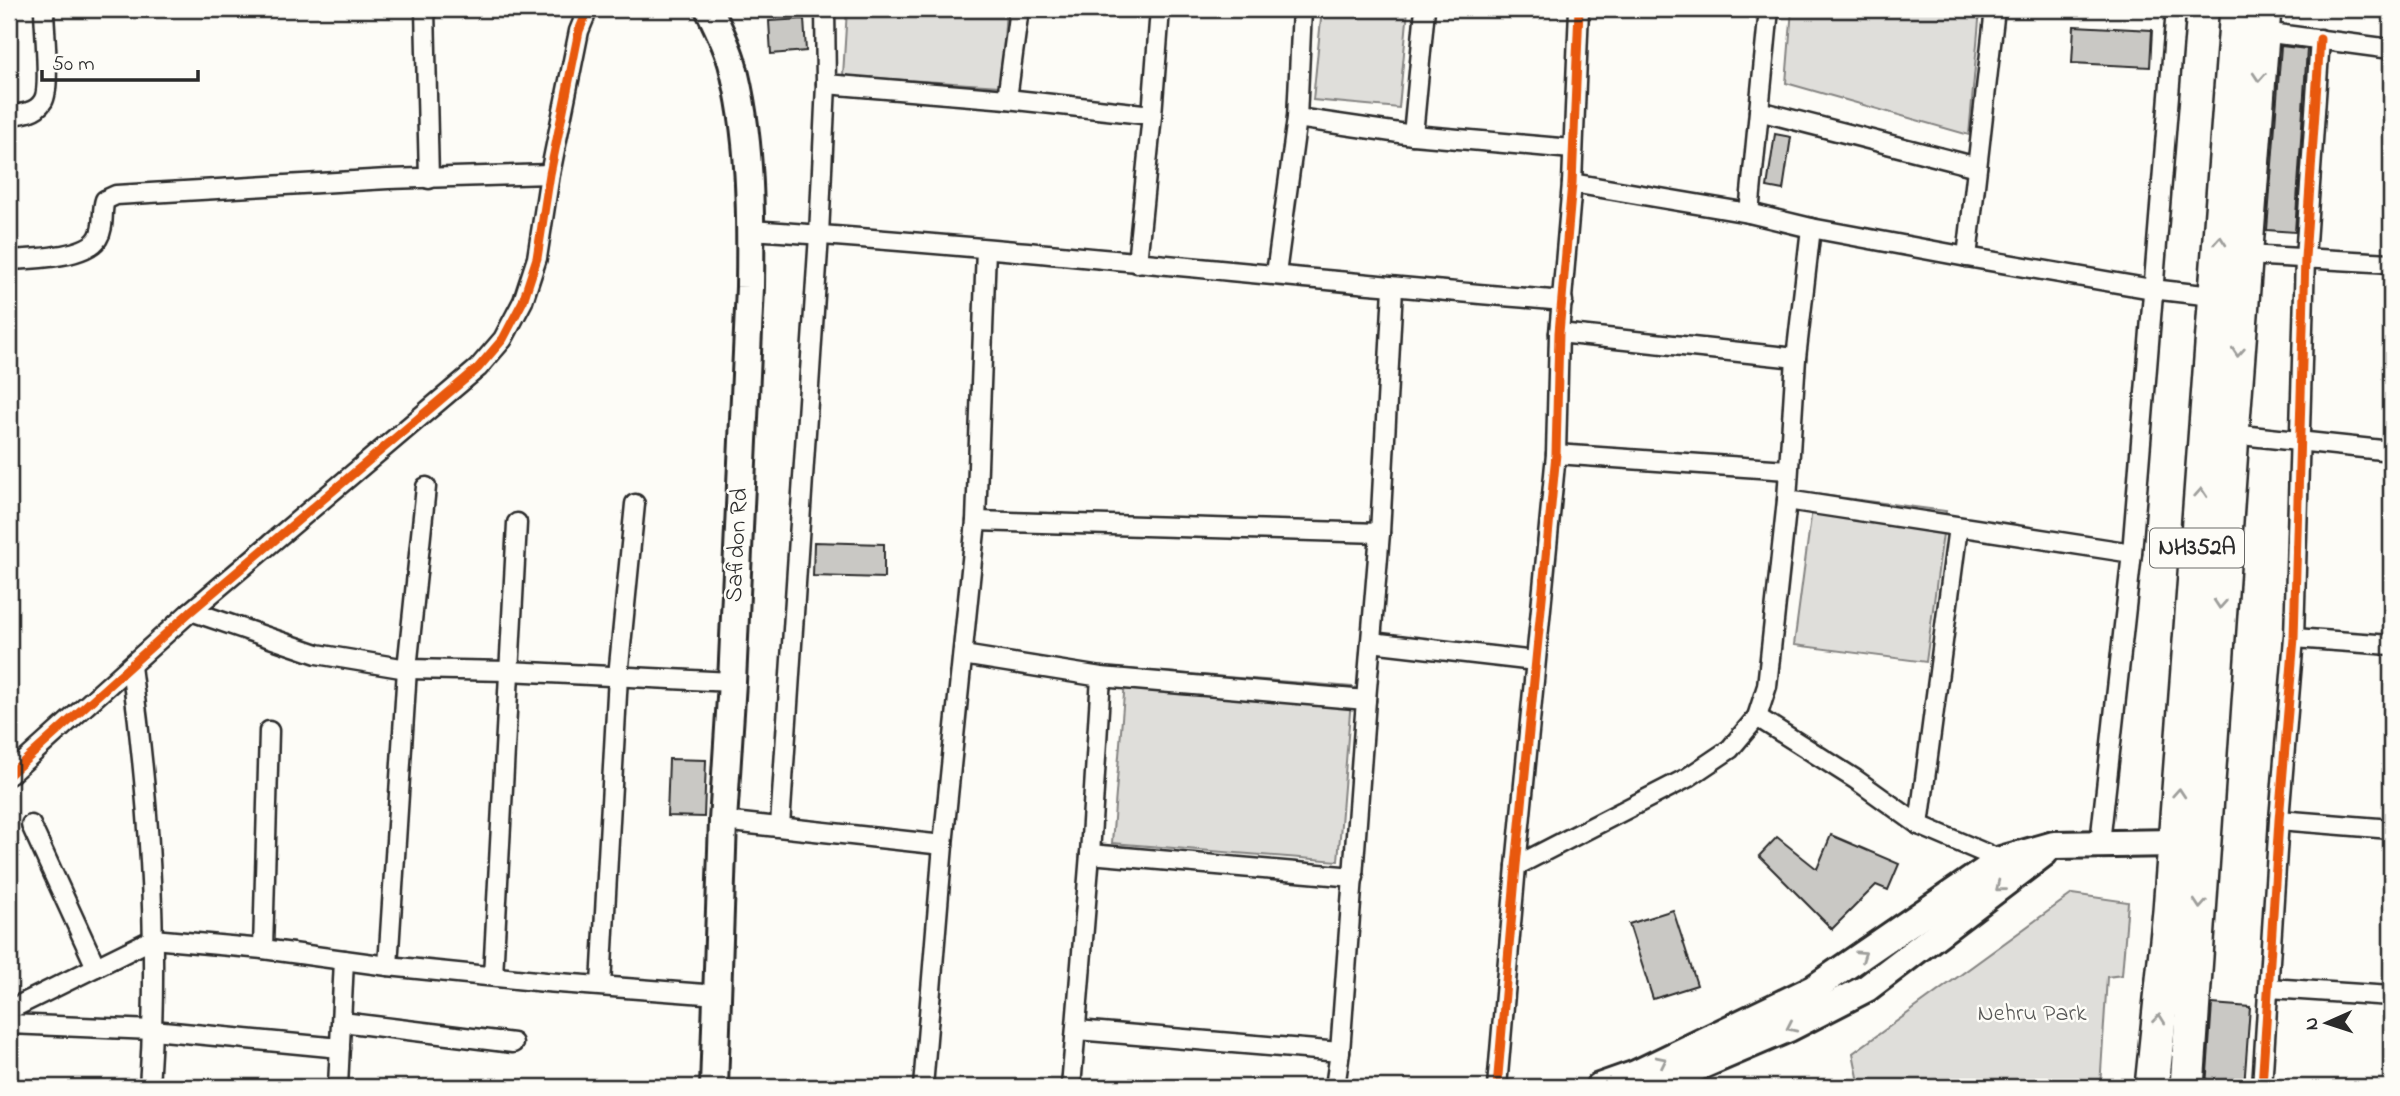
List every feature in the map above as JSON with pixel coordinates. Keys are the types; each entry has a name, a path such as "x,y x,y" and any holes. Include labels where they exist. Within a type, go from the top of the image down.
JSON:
{"highway":[{"name":"NH352A","path":"2187,1087 2189,845 2229,298 2237,9"},
{"name":"NH352A","path":"2152,1087 2189,845 2232,434 2229,298 2246,255 2263,20"}],"street":[{"path":"9,115 22,114 43,101 46,87 44,9"},
{"path":"425,9 429,179"},
{"path":"9,775 191,611 478,368 503,339 523,301 537,258 550,174 579,31 588,9"},
{"name":"Safidon Rd","path":"709,9 732,62 746,144 751,230 732,682 723,821 714,1087"},
{"path":"780,826 819,235 826,84 825,9"},
{"path":"1007,99 1019,9"},
{"path":"1137,263 1160,9"},
{"path":"1276,274 1297,118 1302,9"},
{"path":"1413,135 1425,9"},
{"path":"1497,1087 1556,454 1559,333 1572,183 1579,9"},
{"path":"1749,213 1769,9"},
{"path":"1967,257 1995,9"},
{"path":"2100,843 2133,553 2176,9"},
{"path":"2263,20 2320,40 2391,49"},
{"path":"2262,1087 2278,820 2294,638 2305,258 2320,40"},
{"path":"826,84 1007,99 1152,115"},
{"path":"1759,111 1977,167"},
{"path":"1297,118 1413,135 1572,149"},
{"path":"9,260 59,257 93,243 99,237 105,200 116,195 388,179 550,174"},
{"path":"1572,183 1749,213 1811,228 1967,257 2152,289 2229,298"},
{"path":"1516,866 1687,778 1730,749 1757,717 1767,686 1787,500 1796,358 1811,228"},
{"path":"751,230 1563,301"},
{"path":"923,1087 943,845 976,520 986,249"},
{"path":"2246,255 2391,263"},
{"path":"1335,1087 1340,1052 1380,533 1393,288"},
{"path":"1559,333 1796,358"},
{"path":"2232,434 2391,451"},
{"path":"1556,454 1788,470"},
{"path":"388,966 407,669 426,486"},
{"path":"1787,500 2133,553"},
{"path":"601,985 618,676 635,504"},
{"path":"976,520 1380,533"},
{"path":"493,976 517,523"},
{"path":"1919,825 1958,527"},
{"path":"191,611 317,654 407,669 732,682"},
{"path":"2294,638 2391,645"},
{"path":"1370,642 1535,660"},
{"path":"962,655 1101,677 1366,700"},
{"path":"131,666 144,774 153,939 153,1030 149,1087"},
{"path":"1071,1087 1101,677"},
{"path":"1757,717 1855,779 1919,825 2001,860"},
{"path":"263,949 269,732"},
{"path":"2278,820 2391,829"},
{"path":"723,821 943,845"},
{"path":"31,825 96,967"},
{"path":"1599,1087 1636,1074 1813,989 2001,860 2054,845 2189,845"},
{"path":"1651,1087 1789,1028 1867,988 2054,845"},
{"path":"1090,854 1354,877"},
{"path":"9,1010 153,939 546,982 718,995"},
{"path":"343,1086 340,1048 344,960"},
{"path":"2269,988 2391,996"},
{"path":"342,1022 513,1043"},
{"path":"9,1024 153,1030 340,1048"},
{"path":"1077,1030 1340,1052"}],"green space":[{"path":"847,9 1006,9 1001,86 843,76"},
{"path":"1322,9 1408,9 1399,108 1313,100"},
{"path":"1792,9 1980,9 1969,135 1786,83"},
{"path":"1814,494 1946,511 1926,662 1794,645"},
{"path":"1126,669 1352,687 1338,861 1112,843"},
{"name":"Nehru Park","path":"2072,894 2128,902 2122,975 2107,977 2100,1087 1860,1087 1853,1053"}],"building":[{"path":"804,19 806,51 771,54 769,21"},
{"path":"2074,26 2152,30 2150,67 2072,63"},
{"path":"2281,46 2307,49 2295,232 2267,230"},
{"path":"1775,134 1791,137 1783,190 1767,187"},
{"path":"814,542 884,544 884,578 813,576"},
{"path":"669,759 706,760 704,817 667,816"},
{"path":"1831,835 1899,864 1888,890 1876,885 1832,929 1759,856 1777,837 1817,869"},
{"path":"1673,910 1697,985 1653,999 1629,924"},
{"path":"2212,1004 2250,1007 2244,1087 2206,1087"}],"cycle path":[{"path":"9,775 191,611 478,368 503,339 523,301 537,258 550,174 579,31 588,9"},
{"path":"1497,1087 1556,454 1559,333 1572,183 1579,9"},
{"path":"2262,1087 2294,638 2305,258 2320,39"}]}
